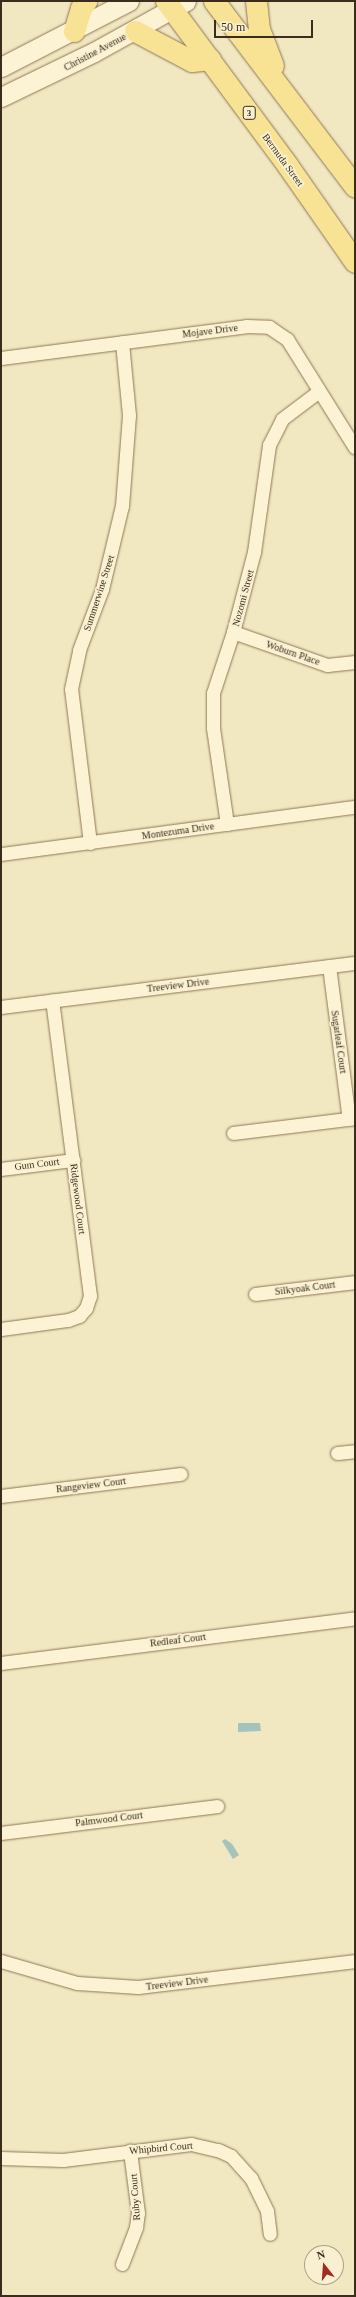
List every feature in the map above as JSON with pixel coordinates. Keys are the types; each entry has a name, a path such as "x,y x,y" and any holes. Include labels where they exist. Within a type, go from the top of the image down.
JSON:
{"main road":[{"path":"74,30 81,8 86,1"},
{"path":"1,67 129,1"},
{"path":"214,1 277,82 355,187"},
{"path":"256,1 259,29 272,59 277,82"},
{"name":"Christine Avenue","path":"1,97 135,31 175,4"},
{"name":"Bermuda Street","path":"175,4 210,60 355,262"},
{"path":"135,31 192,61 210,60"}],"street":[{"name":"Mojave Drive","path":"1,358 246,326 269,327 287,339 355,448"},
{"name":"Summerwine Street","path":"90,843 71,689 79,650 102,590 122,506 129,415 122,342"},
{"name":"Nozomi Street","path":"227,824 212,708 218,674 233,632 254,552 268,445 282,419 320,391"},
{"name":"Woburn Place","path":"233,632 328,665 355,662"},
{"name":"Montezuma Drive","path":"1,854 355,807"},
{"name":"Treeview Drive","path":"1,1007 355,962"},
{"name":"Sugarleaf Court","path":"233,1133 352,1118 329,966"},
{"name":"Ridgewood Court","path":"1,1329 68,1320 79,1316 89,1302 90,1296 52,1000"},
{"name":"Gum Court","path":"1,1169 72,1160"},
{"name":"Silkyoak Court","path":"255,1294 355,1282"},
{"path":"337,1453 355,1451"},
{"name":"Rangeview Court","path":"1,1496 181,1474"},
{"name":"Redleaf Court","path":"1,1663 355,1618"},
{"name":"Palmwood Court","path":"1,1833 218,1806"},
{"name":"Treeview Drive","path":"1,1961 77,1982 138,1987 355,1961"},
{"name":"Whipbird Court","path":"1,2158 63,2160 191,2144 218,2150 231,2156 244,2169 258,2190 267,2211 270,2234"},
{"name":"Ruby Court","path":"122,2264 136,2227 138,2213 130,2151"}],"water":[{"path":"238,1723 260,1723 261,1731 238,1732"},
{"path":"225,1839 232,1844 239,1855 233,1859 222,1841"}]}
